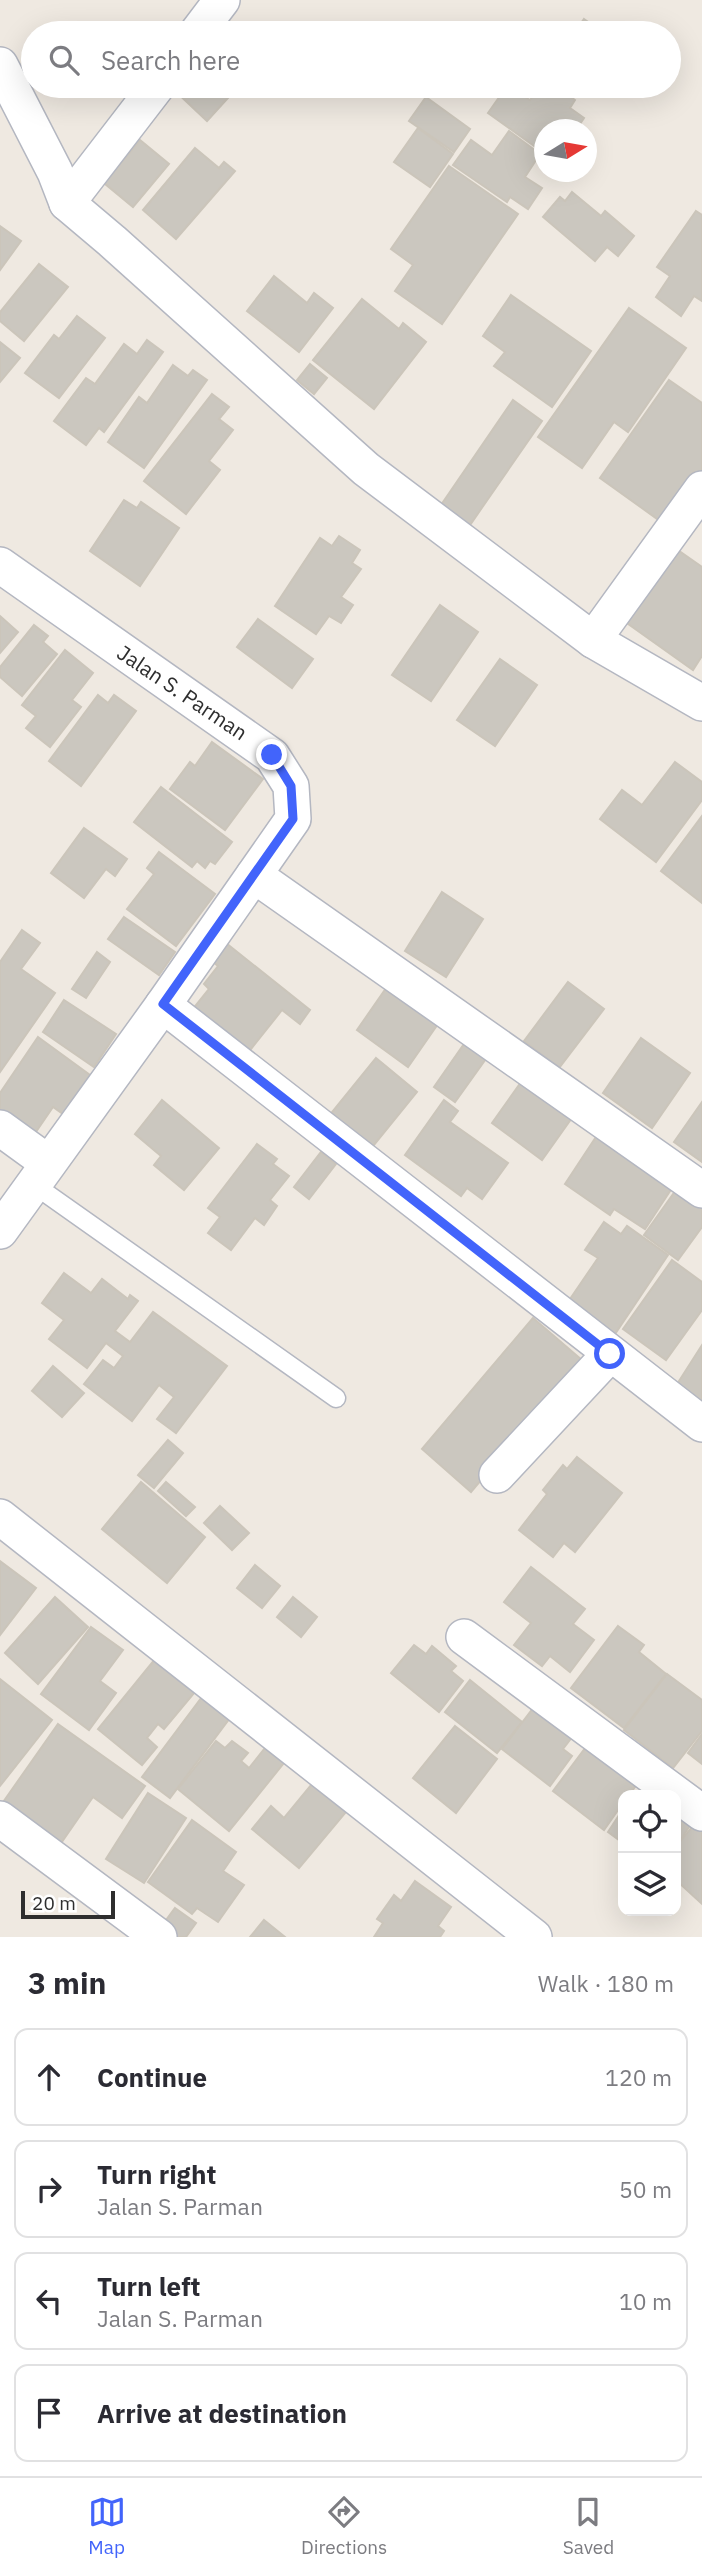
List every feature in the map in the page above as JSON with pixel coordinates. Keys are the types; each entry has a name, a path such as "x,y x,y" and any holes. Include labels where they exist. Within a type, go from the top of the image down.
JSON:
{"street":[{"path":"206,21 222,0"},
{"path":"0,65 55,172 67,204 113,241 366,469 593,640 702,703"},
{"path":"67,204 148,98"},
{"path":"593,640 702,489"},
{"name":"Jalan S. Parman","path":"0,565 99,637 272,755 291,786 293,819 0,1231"},
{"path":"254,875 702,1190"},
{"path":"163,1004 702,1424"},
{"path":"0,1128 40,1173"},
{"path":"497,1475 610,1354"},
{"path":"0,1517 534,1937"},
{"path":"464,1637 702,1813"},
{"path":"0,1819 159,1937"}],"lane":[{"path":"40,1173 336,1398"}],"building":[{"path":"183,98 228,98 207,121"},
{"path":"427,98 470,129 454,152 409,121"},
{"path":"499,98 575,100 570,108 583,119 534,119 534,146 488,113"},
{"path":"418,128 453,154 430,187 394,162"},
{"path":"509,131 534,150 534,163 525,177 542,188 528,209 510,197 507,202 453,165 471,140 492,155"},
{"path":"140,140 169,164 133,207 104,183"},
{"path":"195,148 219,168 224,162 235,171 176,239 143,210"},
{"path":"449,166 518,214 442,324 395,291 413,265 391,249"},
{"path":"572,192 601,216 605,211 634,236 618,256 607,247 595,261 543,217 560,197 565,201"},
{"path":"696,211 702,215 702,301 694,296 681,316 656,297 670,276 657,267"},
{"path":"0,226 21,241 0,270"},
{"path":"39,264 68,287 24,341 0,321 0,312"},
{"path":"274,276 307,303 314,293 333,308 299,352 247,311"},
{"path":"511,295 591,351 552,407 494,366 505,352 483,336"},
{"path":"362,299 399,329 403,323 426,342 374,409 313,360"},
{"path":"629,308 686,348 628,432 614,422 582,468 538,437"},
{"path":"77,316 105,338 59,398 25,373 54,335 59,339"},
{"path":"147,340 163,352 104,432 99,428 86,445 54,421 86,378 95,384 124,344 137,354"},
{"path":"0,342 20,358 0,382"},
{"path":"310,364 327,378 314,394 297,380"},
{"path":"173,365 188,376 193,370 207,380 144,468 108,442 139,397 147,403"},
{"path":"669,380 702,403 702,475 694,472 660,521 600,478"},
{"path":"212,394 229,407 219,419 233,430 209,461 220,470 186,514 144,481"},
{"path":"513,400 542,421 470,525 441,505"},
{"path":"124,500 137,508 141,502 179,528 140,586 90,551"},
{"path":"339,536 360,550 352,563 361,569 341,597 353,605 341,623 329,616 316,634 275,606 320,538 332,546"},
{"path":"675,548 702,567 702,656 693,670 624,621"},
{"path":"440,605 478,632 431,701 392,675"},
{"path":"0,616 18,632 0,653"},
{"path":"258,619 313,659 292,688 237,647"},
{"path":"34,625 48,636 43,642 57,654 22,696 0,677 0,667"},
{"path":"65,650 93,673 72,700 81,707 50,747 26,728 36,716 22,705"},
{"path":"500,659 537,685 495,746 457,720"},
{"path":"98,695 108,703 114,695 136,711 81,786 49,761"},
{"path":"212,742 263,779 225,830 170,789 190,762 195,766"},
{"path":"675,762 702,782 702,800 656,862 600,819 622,790 642,805"},
{"path":"161,787 232,842 215,864 210,861 205,868 197,861 192,867 134,822"},
{"path":"702,816 702,903 661,871"},
{"path":"84,828 127,859 115,876 106,869 84,898 51,873"},
{"path":"159,852 215,894 176,946 127,909 154,874 147,868"},
{"path":"442,892 483,919 446,977 405,951"},
{"path":"124,917 175,952 159,975 108,939"},
{"path":"22,930 40,943 21,969 55,993 0,1072 0,962"},
{"path":"221,939 310,1010 300,1024 282,1010 247,1054 192,1010 209,989 204,984 218,966 207,957"},
{"path":"97,952 110,962 86,998 72,989"},
{"path":"568,982 604,1009 559,1068 524,1041"},
{"path":"389,984 440,1021 408,1067 357,1030"},
{"path":"64,1000 116,1034 94,1067 43,1032"},
{"path":"471,1034 493,1049 455,1102 434,1087"},
{"path":"38,1037 90,1075 63,1114 53,1107 29,1142 0,1122 0,1093"},
{"path":"641,1038 690,1073 652,1128 603,1093"},
{"path":"376,1058 417,1092 369,1151 328,1117"},
{"path":"524,1078 574,1115 542,1160 492,1123"},
{"path":"162,1100 219,1148 184,1190 154,1165 161,1156 135,1134"},
{"path":"444,1100 458,1111 450,1122 508,1163 482,1199 467,1188 461,1196 405,1155"},
{"path":"702,1102 702,1162 674,1142"},
{"path":"598,1134 674,1185 645,1229 614,1209 610,1215 565,1184"},
{"path":"257,1144 277,1159 273,1164 289,1176 270,1200 277,1206 264,1225 255,1218 231,1250 208,1233 220,1217 208,1208"},
{"path":"321,1152 336,1164 309,1199 294,1187"},
{"path":"676,1190 702,1208 702,1227 678,1260 644,1235"},
{"path":"604,1222 621,1234 627,1226 668,1255 615,1334 568,1302 598,1258 585,1250"},
{"path":"672,1260 702,1282 702,1310 666,1360 623,1329"},
{"path":"64,1273 91,1293 102,1279 128,1299 130,1295 138,1301 115,1331 130,1342 153,1312 227,1366 176,1433 157,1419 174,1397 159,1385 132,1421 84,1384 103,1360 114,1368 123,1356 106,1343 87,1368 49,1339 64,1320 42,1303"},
{"path":"533,1318 582,1360 471,1492 422,1449"},
{"path":"702,1345 702,1407 674,1389"},
{"path":"53,1366 84,1393 62,1417 32,1391"},
{"path":"168,1440 183,1453 154,1488 138,1475"},
{"path":"577,1457 622,1493 575,1552 564,1543 553,1557 519,1530 547,1494 543,1490 563,1465 567,1469"},
{"path":"141,1482 205,1537 167,1583 102,1529"},
{"path":"166,1482 195,1507 186,1516 158,1491"},
{"path":"220,1506 249,1533 232,1550 204,1523"},
{"path":"0,1561 36,1588 0,1635"},
{"path":"255,1565 280,1586 262,1608 237,1588"},
{"path":"531,1567 585,1609 573,1624 594,1640 570,1672 550,1656 542,1666 514,1645 531,1623 504,1602"},
{"path":"55,1597 88,1627 38,1684 5,1653"},
{"path":"293,1597 317,1617 301,1637 277,1617"},
{"path":"618,1626 644,1645 639,1652 666,1674 624,1728 571,1688"},
{"path":"91,1627 123,1650 100,1681 116,1693 89,1730 41,1694"},
{"path":"414,1645 426,1654 432,1646 456,1666 451,1671 463,1681 439,1712 391,1673"},
{"path":"160,1653 200,1686 164,1729 158,1724 147,1738 157,1747 142,1765 98,1729"},
{"path":"667,1674 702,1700 702,1731 673,1768 624,1730"},
{"path":"0,1679 52,1720 0,1786"},
{"path":"470,1680 522,1722 497,1753 445,1712"},
{"path":"205,1693 233,1714 170,1798 142,1777"},
{"path":"537,1703 576,1732 563,1749 572,1756 550,1786 502,1749"},
{"path":"58,1724 145,1786 122,1818 93,1797 59,1846 1,1805"},
{"path":"455,1726 497,1759 456,1813 413,1778"},
{"path":"702,1734 702,1764 688,1753"},
{"path":"216,1741 225,1748 232,1741 248,1753 241,1761 249,1768 269,1743 288,1758 229,1831 178,1789"},
{"path":"589,1743 638,1783 633,1790 618,1790 618,1810 604,1830 553,1791"},
{"path":"312,1784 346,1812 299,1868 252,1829 271,1806 284,1818"},
{"path":"148,1793 186,1818 144,1883 106,1859"},
{"path":"681,1808 695,1818 681,1839"},
{"path":"618,1817 618,1839 608,1832"},
{"path":"192,1820 236,1852 223,1871 244,1885 218,1922 197,1908 192,1914 148,1882"},
{"path":"698,1820 702,1824 702,1904 681,1885 681,1840"},
{"path":"415,1881 451,1907 438,1926 444,1931 440,1937 374,1937 383,1923 377,1919 394,1895 401,1901"},
{"path":"175,1908 196,1923 186,1937 166,1937 158,1931"},
{"path":"264,1920 285,1937 250,1937"}],"route":[{"path":"272,755 291,786 293,819 163,1004 610,1354"}]}
